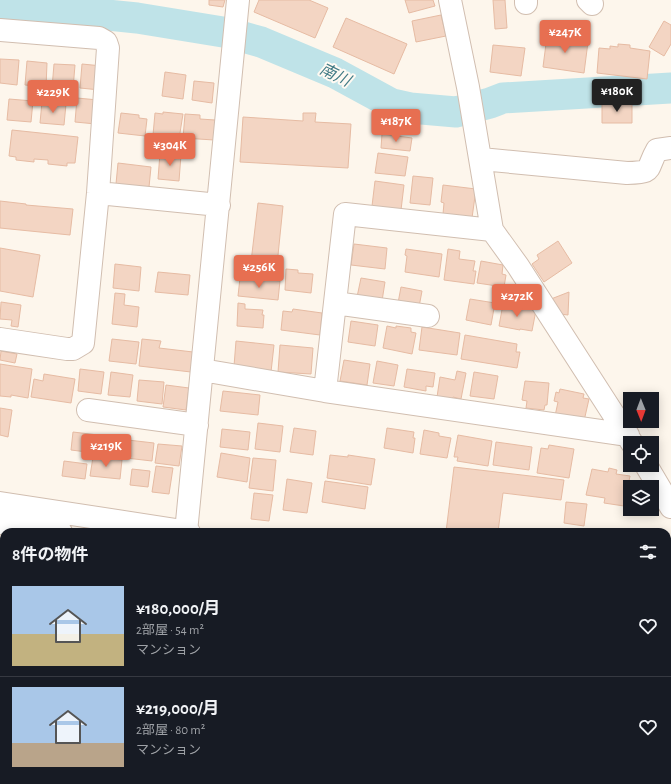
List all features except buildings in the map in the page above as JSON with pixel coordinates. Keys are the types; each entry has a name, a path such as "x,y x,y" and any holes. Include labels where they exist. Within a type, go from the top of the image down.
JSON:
{"street":[{"path":"450,0 468,86 492,230 518,266 628,436"},
{"path":"186,528 237,8"},
{"path":"0,30 99,38 106,42 108,48 98,194 83,343 73,349 68,349 0,339"},
{"path":"479,151 627,173 643,172 647,170 650,168 657,150 671,148"},
{"path":"98,194 219,205"},
{"path":"325,391 345,214 492,230"},
{"path":"335,303 428,316"},
{"path":"202,370 623,438"},
{"path":"88,410 197,425"},
{"path":"650,472 671,507"},
{"path":"0,503 160,528"},
{"path":"0,523 34,528"}],"waterway":[{"name":"南川","path":"0,4 137,18 229,33 261,42 335,73 392,104 410,108 456,112 503,98 671,88"}]}
